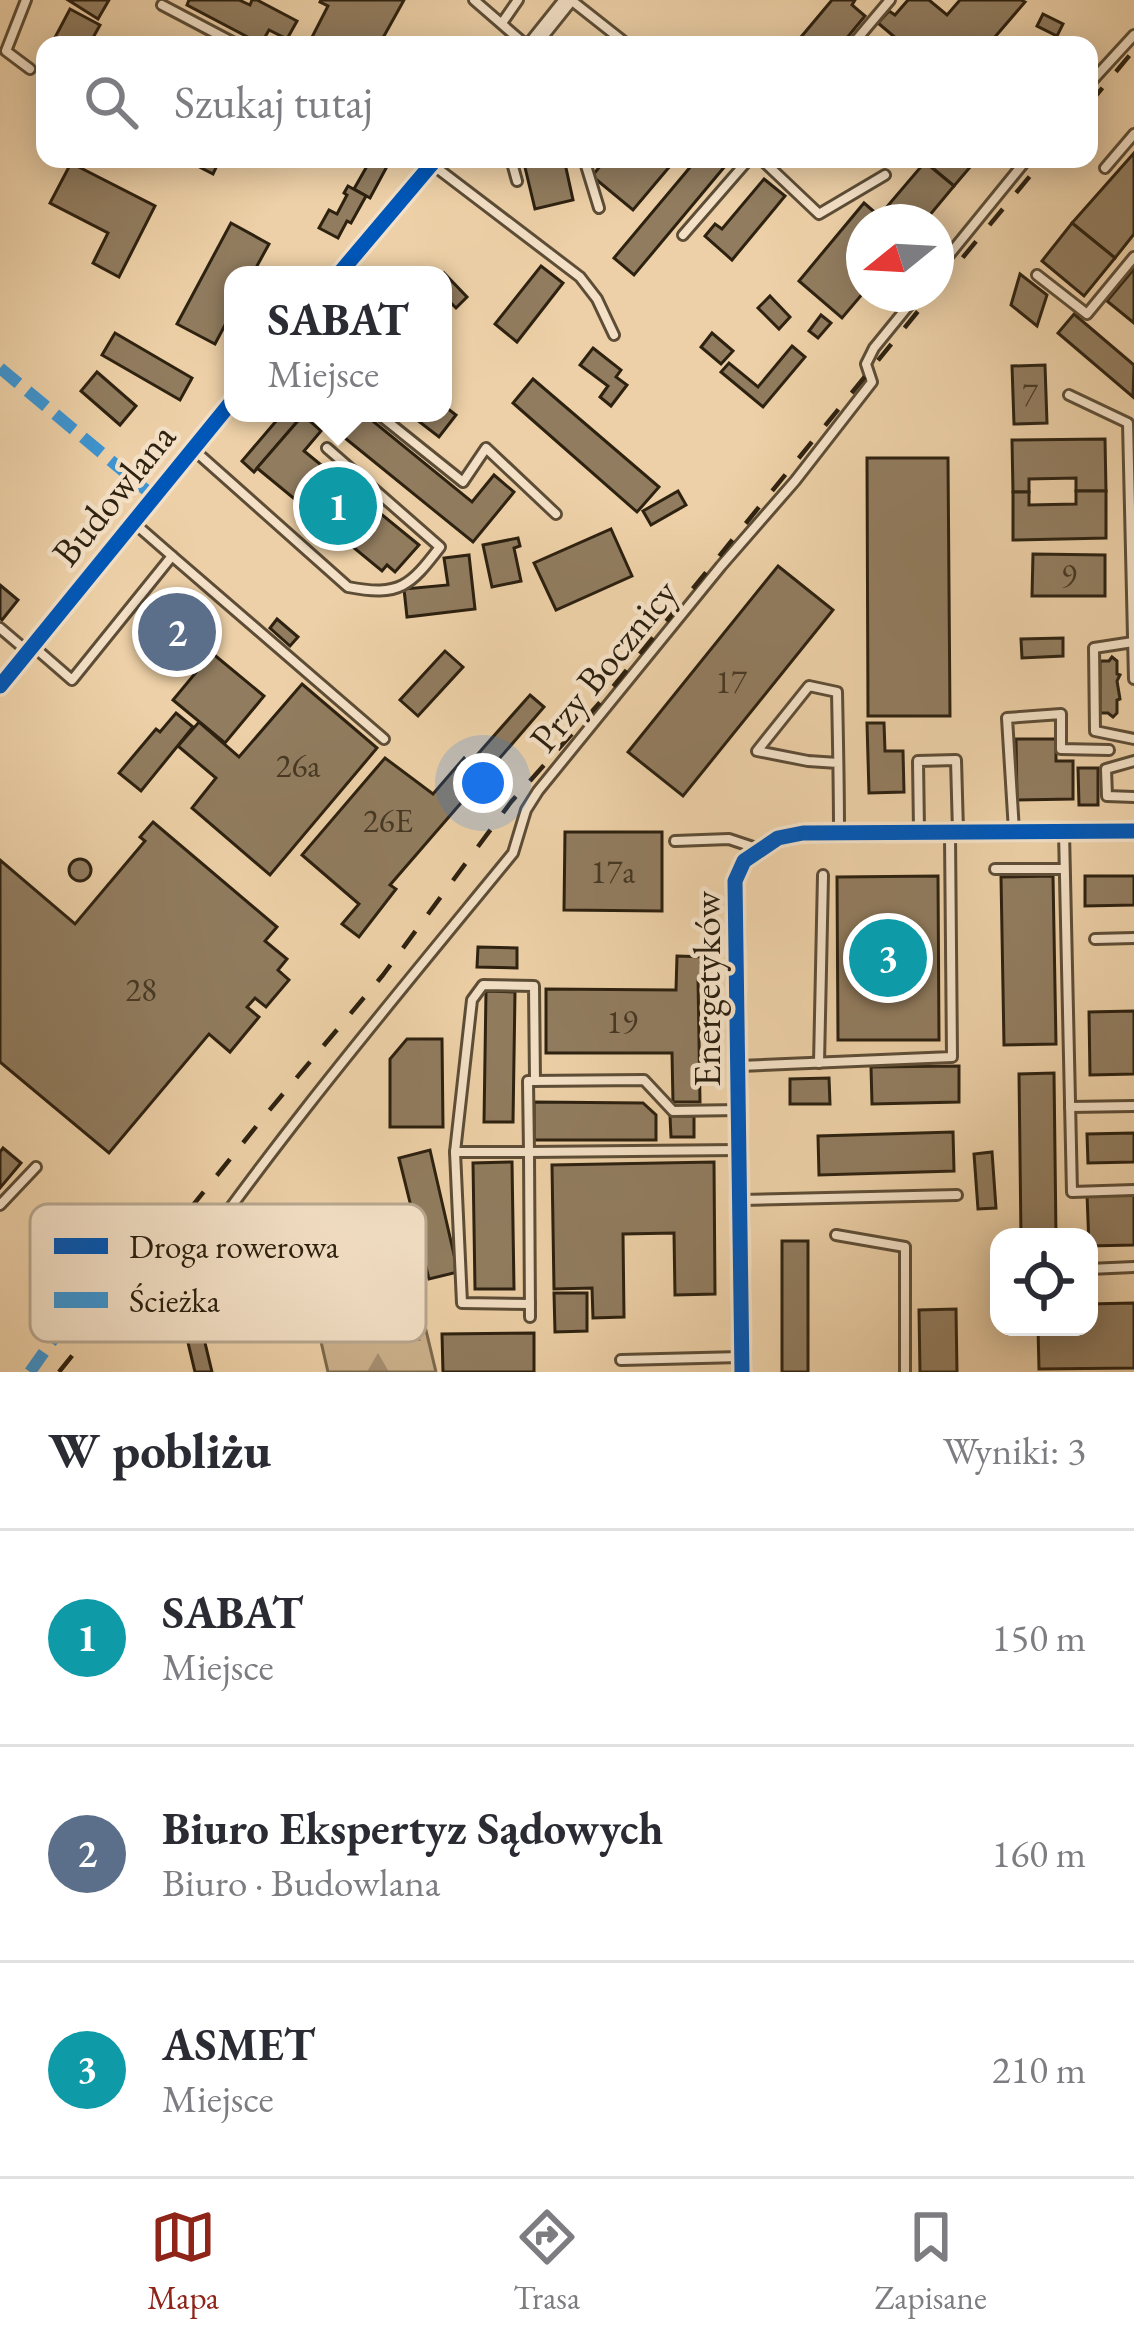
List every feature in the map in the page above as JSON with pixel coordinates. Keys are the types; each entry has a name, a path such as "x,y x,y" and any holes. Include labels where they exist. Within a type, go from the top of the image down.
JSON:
{"street":[{"path":"547,36 570,0"},
{"path":"346,266 428,168"},
{"name":"Budowlana","path":"0,686 224,411"},
{"name":"Energetyków","path":"742,1364 735,881 744,862 778,838 803,833 1134,831"}],"lane":[{"path":"26,0 6,51 30,70"},
{"path":"475,0 518,36"},
{"path":"502,23 518,0"},
{"path":"570,0 616,36"},
{"path":"860,36 890,0"},
{"path":"160,2 222,36"},
{"path":"1098,74 1134,35"},
{"path":"1105,168 1134,134"},
{"path":"443,168 580,277 614,335"},
{"path":"513,168 517,181"},
{"path":"587,168 599,208"},
{"path":"683,235 741,168"},
{"path":"770,168 819,214 885,175"},
{"path":"954,249 1020,168"},
{"path":"1037,275 1088,314 1134,257"},
{"name":"Przy Bocznicy","path":"234,1204 513,853 526,810 538,791 872,382 866,364 903,312"},
{"path":"1069,395 1127,423 1134,679"},
{"path":"388,422 463,482 486,448 556,514"},
{"path":"193,449 348,587 374,592 397,588 419,575 440,547 327,448"},
{"path":"133,522 384,739"},
{"path":"0,628 71,680 172,556"},
{"path":"1133,642 1094,648 1094,689 1095,731 1134,739"},
{"path":"838,763 758,751 809,686 837,692 838,763 838,833"},
{"path":"1014,832 1007,718 1060,714 1061,749 1109,750"},
{"path":"738,1066 952,1057 956,760 918,761 919,832"},
{"path":"1134,761 1106,769 1107,796 1134,797"},
{"path":"1064,832 1072,1192 1134,1190"},
{"path":"675,842 729,839 760,850"},
{"path":"995,869 1064,868"},
{"path":"820,1063 823,874"},
{"path":"1095,939 1134,938"},
{"path":"530,1304 462,1303 455,1152 472,1000 482,986 534,986 535,1081"},
{"path":"530,1317 528,1081 644,1080 673,1111 739,1110"},
{"path":"1069,1107 1134,1106"},
{"path":"455,1152 740,1150"},
{"path":"0,1205 36,1167"},
{"path":"740,1200 957,1195"},
{"path":"836,1235 905,1247 905,1372"},
{"path":"1098,1269 1134,1267"},
{"path":"621,1360 742,1364"}],"green space":[{"path":"426,1330 436,1372 328,1372 321,1342 426,1342"}],"building":[{"path":"68,0 109,0 98,19"},
{"path":"189,0 239,0 250,5 257,0 297,21 289,36 269,30 266,36 246,36 187,5"},
{"path":"404,0 384,36 313,36 328,6 320,2"},
{"path":"832,0 855,0 852,5 865,16 848,36 802,36"},
{"path":"908,0 929,0 947,15 960,0 1025,2 996,36 893,36 878,23 889,11 895,15"},
{"path":"70,9 100,25 94,36 56,36"},
{"path":"1043,14 1063,24 1057,36 1037,26"},
{"path":"1134,153 1134,234 1115,258 1072,223"},
{"path":"68,168 81,168 155,206 119,277 93,263 108,233 50,203"},
{"path":"366,168 386,168 370,198 354,189"},
{"path":"525,168 566,168 573,200 535,209"},
{"path":"599,168 668,168 633,210 592,176"},
{"path":"689,168 723,168 634,275 614,258"},
{"path":"920,168 932,168 954,186 939,204 889,204"},
{"path":"932,168 969,168 954,186"},
{"path":"764,179 785,196 732,260 705,236 715,224 722,229"},
{"path":"348,186 366,196 338,238 319,228 329,210 337,214"},
{"path":"231,223 269,244 257,266 224,266 224,327 215,344 177,324"},
{"path":"1072,223 1115,258 1084,296 1042,261"},
{"path":"846,225 847,312 842,318 799,281"},
{"path":"541,266 563,283 517,342 495,324"},
{"path":"1134,269 1134,323 1107,301"},
{"path":"1020,274 1047,295 1037,326 1011,305"},
{"path":"452,281 467,297 456,308 452,304"},
{"path":"770,296 790,317 779,329 758,308"},
{"path":"1074,314 1134,365 1133,397 1058,333"},
{"path":"821,315 831,323 818,338 809,331"},
{"path":"115,333 192,378 180,400 102,355"},
{"path":"712,333 733,351 721,364 701,347"},
{"path":"792,346 805,357 763,407 721,372 729,363 758,387"},
{"path":"593,348 621,370 616,377 627,385 611,406 600,397 608,386 580,365"},
{"path":"1045,365 1047,423 1014,424 1012,366"},
{"path":"97,372 136,406 120,425 81,391"},
{"path":"533,379 659,487 637,512 513,403"},
{"path":"275,422 297,422 254,472 242,461"},
{"path":"297,422 311,422 321,431 304,451 419,545 395,572 387,565 382,571 257,468"},
{"path":"350,422 374,422 472,502 494,475 514,492 473,542 340,434"},
{"path":"420,422 451,422 439,437"},
{"path":"1105,439 1106,491 1076,491 1076,478 1029,479 1029,492 1013,492 1012,440"},
{"path":"867,458 948,458 950,716 868,716"},
{"path":"678,491 686,505 651,525 643,511"},
{"path":"1076,491 1106,491 1106,538 1013,540 1013,492 1029,492 1029,505 1076,504"},
{"path":"611,529 632,576 556,610 534,563"},
{"path":"518,538 520,546 514,548 521,581 492,587 483,545"},
{"path":"1033,554 1105,555 1105,596 1032,596"},
{"path":"469,555 475,609 407,617 404,589 448,585 444,558"},
{"path":"778,566 833,610 683,796 628,752"},
{"path":"0,585 18,600 2,620 0,618"},
{"path":"183,595 207,615 163,667 139,647"},
{"path":"277,619 298,637 290,646 270,628"},
{"path":"1063,638 1063,656 1022,658 1021,639"},
{"path":"445,651 463,667 418,716 400,700"},
{"path":"212,653 264,696 225,743 173,700"},
{"path":"1112,657 1120,675 1120,699 1113,717 1100,713 1100,661"},
{"path":"302,684 377,748 270,875 192,808 216,778 178,746 199,722 239,757"},
{"path":"530,695 544,707 390,885 396,889 359,937 342,924 359,904 302,855 385,758 433,794 464,758 469,764"},
{"path":"176,713 193,727 141,791 119,773"},
{"path":"867,723 884,723 885,751 903,751 904,792 869,793"},
{"path":"1016,739 1056,739 1056,761 1073,761 1073,799 1017,800"},
{"path":"1078,768 1098,768 1098,805 1079,805"},
{"path":"153,822 277,927 265,941 287,959 278,970 289,980 266,1007 255,998 247,1007 259,1017 230,1052 209,1034 109,1153 0,1062 0,860 75,924 145,841 140,837"},
{"path":"565,832 662,832 662,911 564,910"},
{"path":"80,859 91,870 80,881 69,870"},
{"path":"938,876 939,1040 838,1040 837,877"},
{"path":"1053,876 1056,1044 1004,1045 1001,877"},
{"path":"1085,876 1134,876 1134,905 1085,906"},
{"path":"478,947 517,948 517,968 477,967"},
{"path":"677,956 706,957 706,978 698,978 700,1102 673,1102 672,1053 546,1053 546,989 676,990"},
{"path":"486,991 515,992 513,1122 484,1122"},
{"path":"1134,1011 1134,1074 1090,1075 1089,1012"},
{"path":"407,1039 442,1039 443,1127 390,1127 390,1059"},
{"path":"959,1066 959,1102 872,1104 871,1067"},
{"path":"1054,1073 1056,1228 1021,1228 1019,1074"},
{"path":"829,1078 830,1104 790,1104 790,1079"},
{"path":"534,1102 643,1103 656,1115 656,1140 534,1140"},
{"path":"670,1116 694,1116 694,1137 671,1137"},
{"path":"953,1132 954,1171 819,1175 818,1136"},
{"path":"1134,1133 1134,1162 1088,1163 1087,1134"},
{"path":"3,1148 21,1163 0,1188 0,1152"},
{"path":"430,1150 458,1272 429,1279 426,1204 410,1204 399,1158"},
{"path":"992,1152 996,1208 978,1209 974,1154"},
{"path":"512,1162 514,1289 475,1289 473,1163"},
{"path":"714,1162 715,1294 675,1295 674,1233 623,1234 624,1317 593,1318 592,1288 554,1289 552,1165"},
{"path":"1134,1193 1134,1245 1098,1246 1098,1228 1088,1228 1087,1194"},
{"path":"782,1241 808,1241 808,1372 782,1372"},
{"path":"554,1293 587,1293 587,1331 555,1332"},
{"path":"1134,1303 1134,1368 1039,1369 1038,1336 1098,1336 1098,1304"},
{"path":"956,1309 957,1372 920,1372 919,1310"},
{"path":"534,1333 534,1372 443,1372 442,1334"},
{"path":"188,1342 205,1342 212,1372 195,1372"}],"railway":[{"path":"1098,93 1134,50"},
{"path":"954,268 1037,168"},
{"path":"194,1204 383,975 511,802 604,698 917,312"},
{"path":"59,1372 83,1342"}],"marked path":[{"path":"0,368 146,490"},
{"path":"30,1372 51,1342"}],"cycle path":[{"path":"346,266 428,168"},
{"path":"0,686 224,411"},
{"path":"742,1372 735,881 744,861 778,838 803,833 1134,831"}],"place":[{"name":"SABAT","path":"338,506"},
{"name":"Biuro Ekspertyz Sądowych","path":"177,632"},
{"name":"ASMET","path":"888,958"}]}
